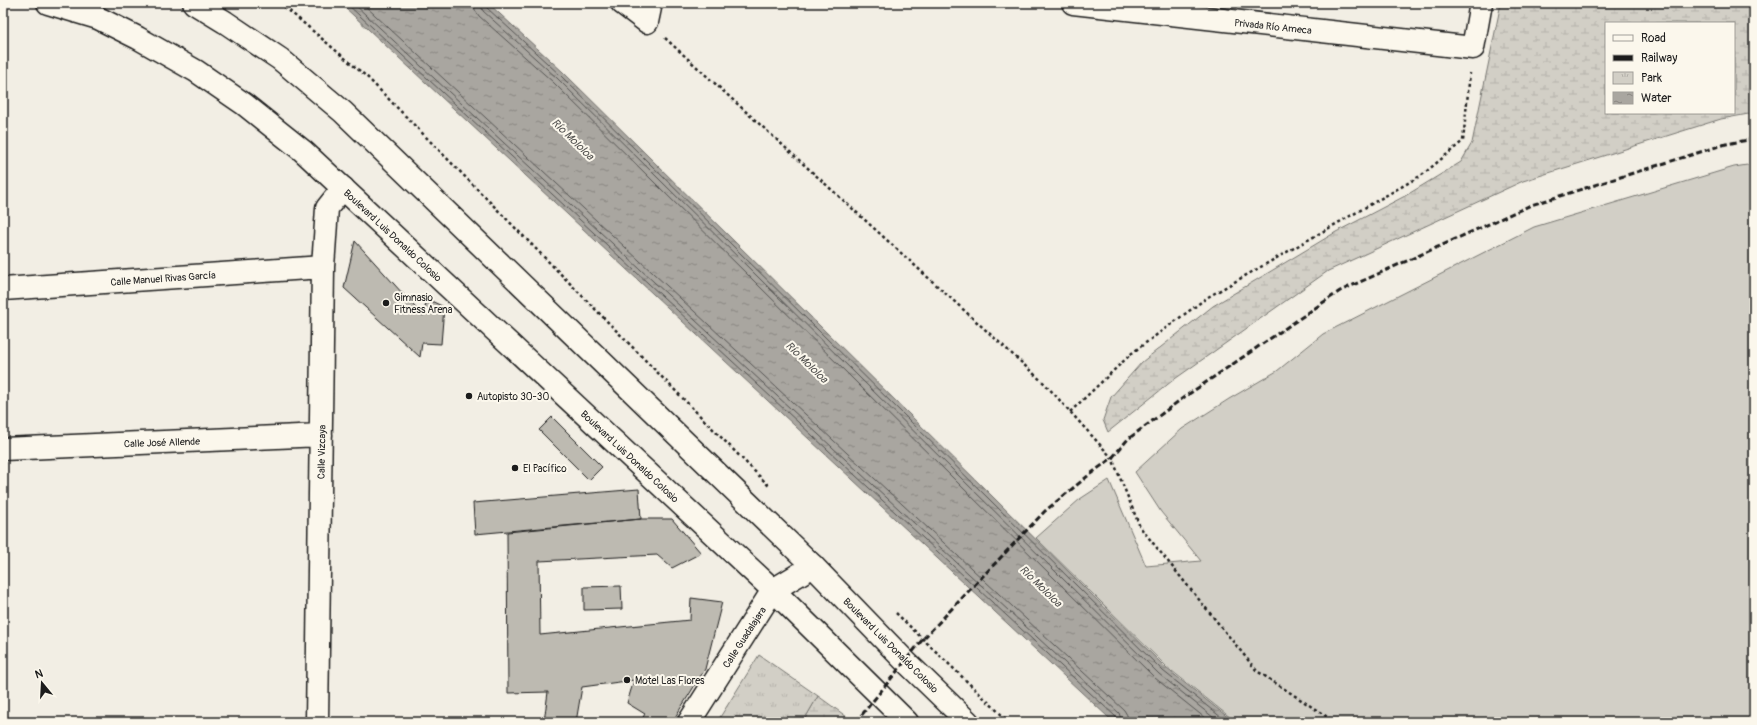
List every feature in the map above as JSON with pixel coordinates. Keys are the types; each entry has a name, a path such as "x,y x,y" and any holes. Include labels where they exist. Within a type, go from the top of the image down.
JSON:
{"main road":[{"name":"Boulevard Luis Donaldo Colosio","path":"48,3 98,18 138,38 196,71 250,109 303,151 774,590 907,722"},
{"name":"Boulevard Luis Donaldo Colosio","path":"194,3 226,22 280,59 343,112 813,566 905,661 968,722"},
{"path":"622,3 649,12"},
{"name":"Privada Río Ameca","path":"1073,3 1474,48"},
{"path":"1474,48 1481,3"},
{"name":"Calle Vizcaya","path":"317,722 323,267 326,208 343,188"},
{"name":"Calle Manuel Rivas García","path":"3,289 323,267"},
{"name":"Calle José Allende","path":"3,448 321,435"},
{"name":"Calle Guadalajara","path":"689,722 774,590 813,566"}],"path":[{"path":"280,3 367,77 773,490"},
{"path":"649,12 1045,384 1112,458 1140,527 1256,671 1335,722"},
{"path":"1070,412 1132,353 1208,297 1422,175 1463,141 1474,48"},
{"path":"895,612 1009,722"}],"green space":[{"path":"1501,3 1754,3 1754,113 1721,119 1523,181 1328,271 1172,381 1108,432 1103,420 1111,397 1142,362 1213,306 1336,232 1405,196 1461,162 1472,143"},
{"path":"1754,164 1754,722 1236,722 1167,667 1036,538 1080,499 1109,480 1146,566 1201,561 1161,512 1135,472 1182,429 1277,371 1323,334 1534,227 1734,167"},
{"path":"759,655 818,696 803,722 717,722"},
{"path":"818,696 854,722 803,722"}],"water":[{"name":"Río Mololoa","path":"340,3 488,3 563,72 1166,668 1234,722 1115,722 1108,717"}],"building":[{"name":"Gimnasio Fitness Arena","path":"355,241 423,316 427,299 444,307 441,344 422,343 420,357 344,288"},
{"path":"552,417 602,467 589,480 539,430"},
{"path":"639,489 641,519 475,534 473,503"},
{"path":"641,519 672,519 701,553 672,568 657,555 539,561 540,635 690,620 691,598 722,602 705,669 672,722 640,722 645,714 627,703 634,680 582,687 576,722 544,722 548,692 508,693 507,532"},
{"path":"621,586 622,609 584,610 584,587"}],"railway":[{"path":"856,722 923,639 1045,511 1112,458 1128,439 1183,398 1340,291 1531,205 1726,144 1754,139"}],"place":[{"name":"Gimnasio Fitness Arena","path":"386,303"},
{"name":"Autopisto 30-30","path":"469,396"},
{"name":"El Pacífico","path":"515,468"},
{"name":"Motel Las Flores","path":"627,680"}]}
